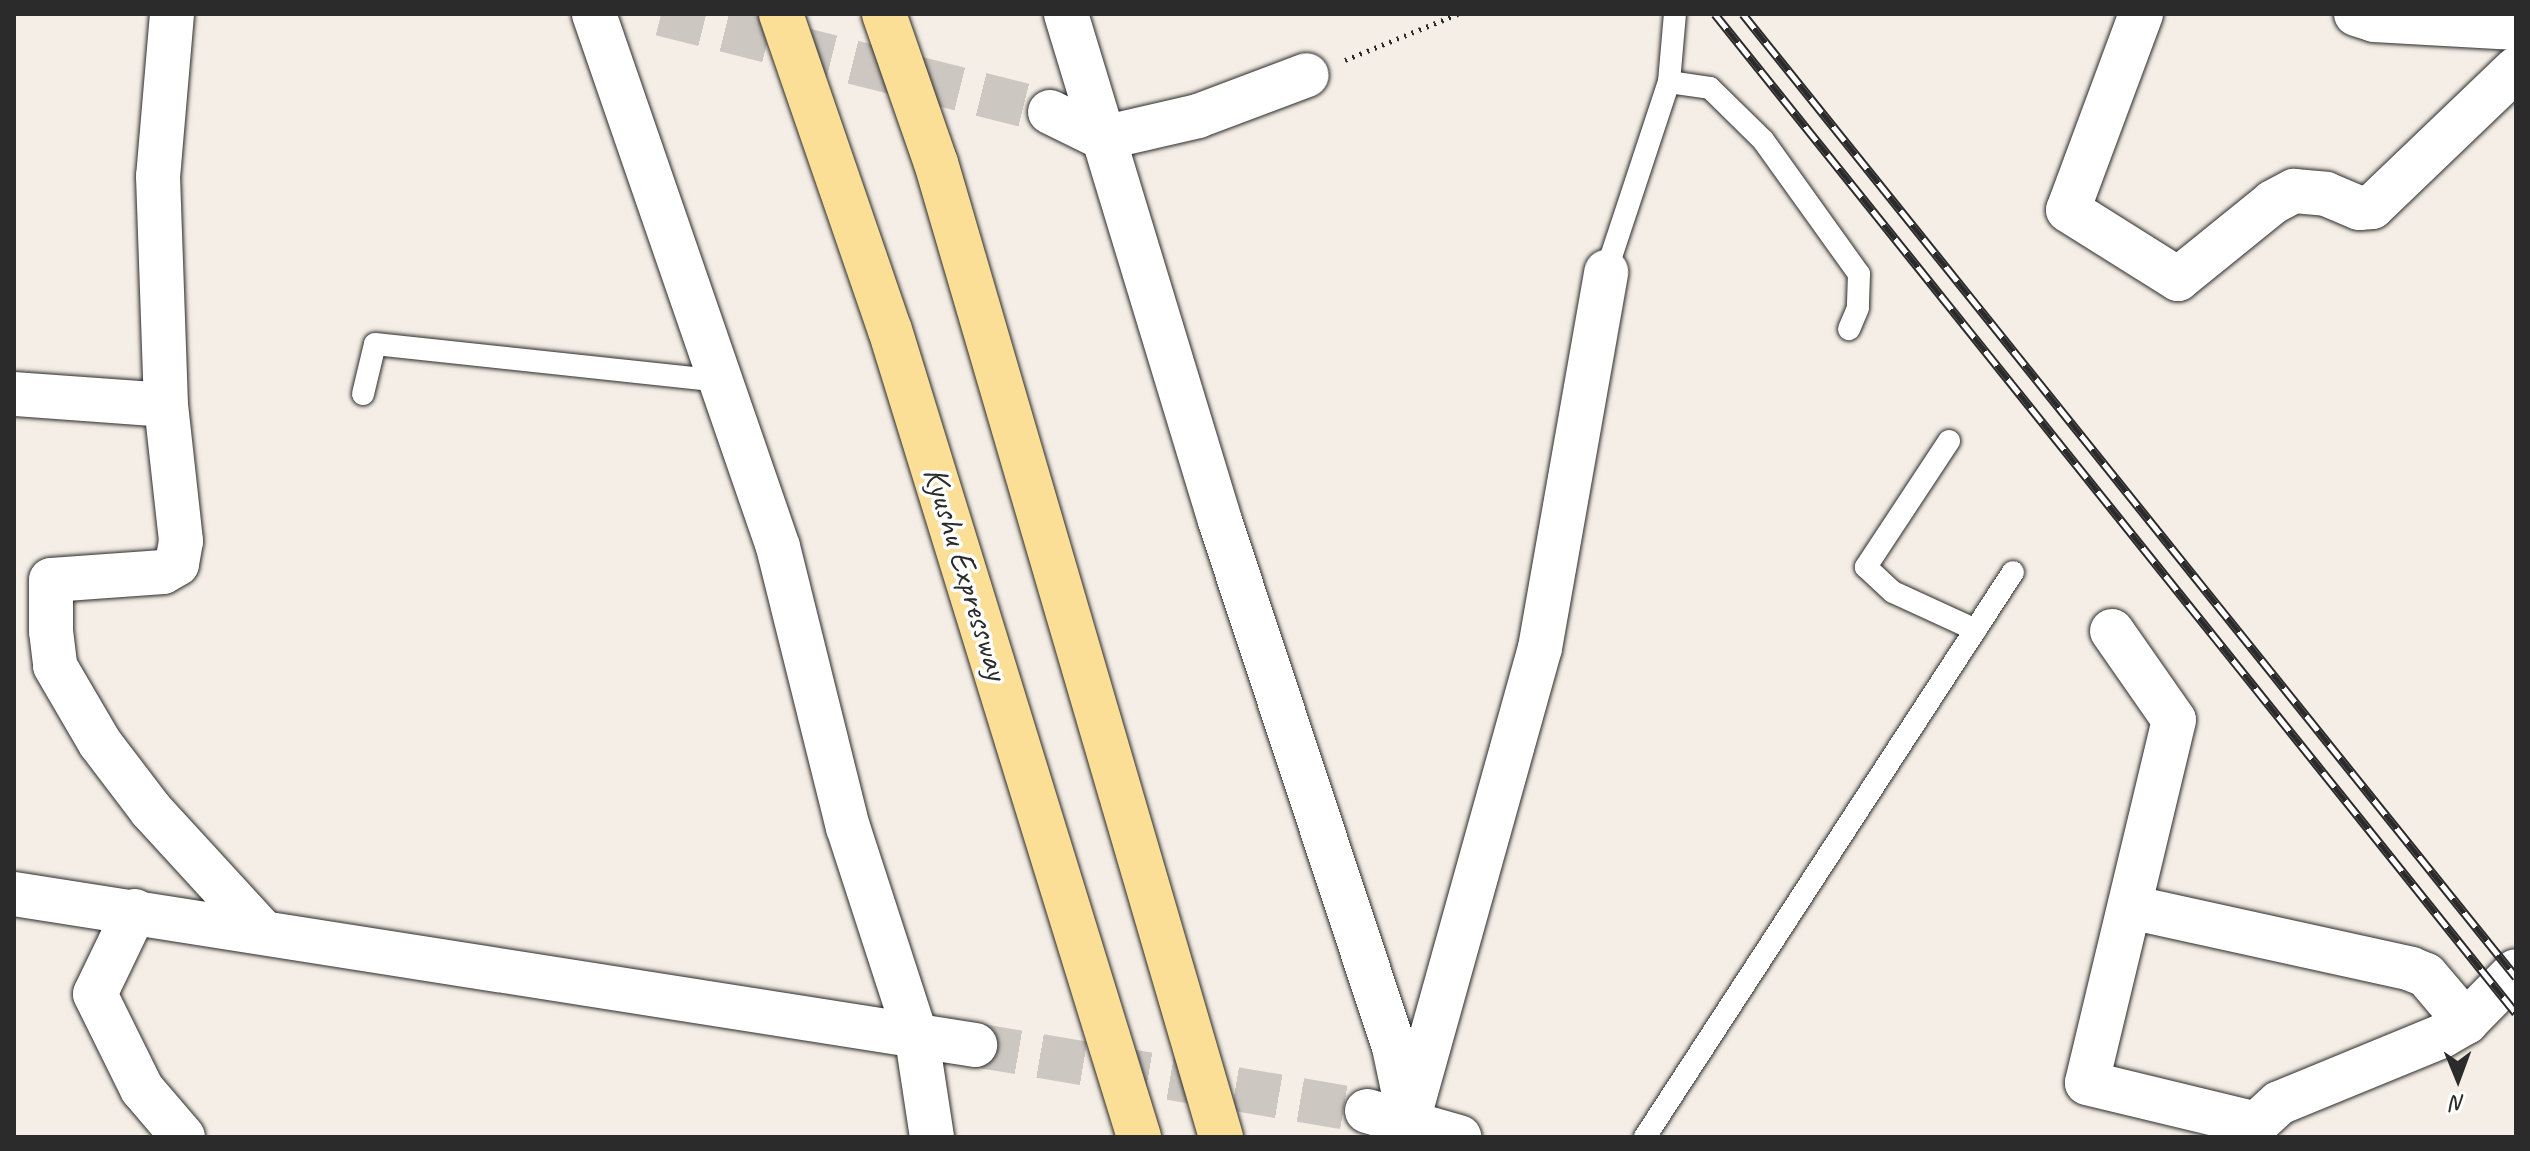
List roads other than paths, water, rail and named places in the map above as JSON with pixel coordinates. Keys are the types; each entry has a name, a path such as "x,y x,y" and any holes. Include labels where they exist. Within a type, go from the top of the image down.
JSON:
{"highway":[{"name":"Kyushu Expressway","path":"781,14 890,330 1139,1137"},
{"path":"884,14 936,163 1221,1137"}],"street":[{"path":"172,14 158,176 166,405 181,541 177,564 163,572 51,580 55,666 100,743 151,810 260,929"},
{"path":"594,14 778,547 848,827 917,1039 932,1137"},
{"path":"1066,14 1220,521 1394,1047 1395,1124"},
{"path":"2141,14 2068,210 2178,279 2273,202 2294,191 2326,194 2359,208 2372,207 2516,69"},
{"path":"2356,14 2374,20 2516,28"},
{"path":"1050,112 1103,138 1198,116 1307,75"},
{"path":"1395,1124 1540,648 1606,272"},
{"path":"14,394 166,405"},
{"path":"2112,631 2174,720 2087,1083 2247,1130 2279,1103 2403,1056 2466,1022 2516,971"},
{"path":"14,894 260,929 917,1039 975,1045"},
{"path":"2130,907 2411,969 2426,975 2466,1022"},
{"path":"135,911 95,994 142,1089 183,1137"},
{"path":"1395,1124 1459,1137"}],"lane":[{"path":"1606,272 1669,82 1675,14"},
{"path":"1669,82 1710,88 1771,152 1859,274 1858,308 1849,329"},
{"path":"363,394 375,344 721,381"},
{"path":"1949,441 1866,567 1893,592 1976,630"},
{"path":"1645,1137 2013,572"}],"tunnel":[{"path":"661,14 1050,112"},
{"path":"975,1045 1367,1111"}],"railway":[{"path":"1715,14 2516,1013"},
{"path":"1743,14 2516,977"}]}
